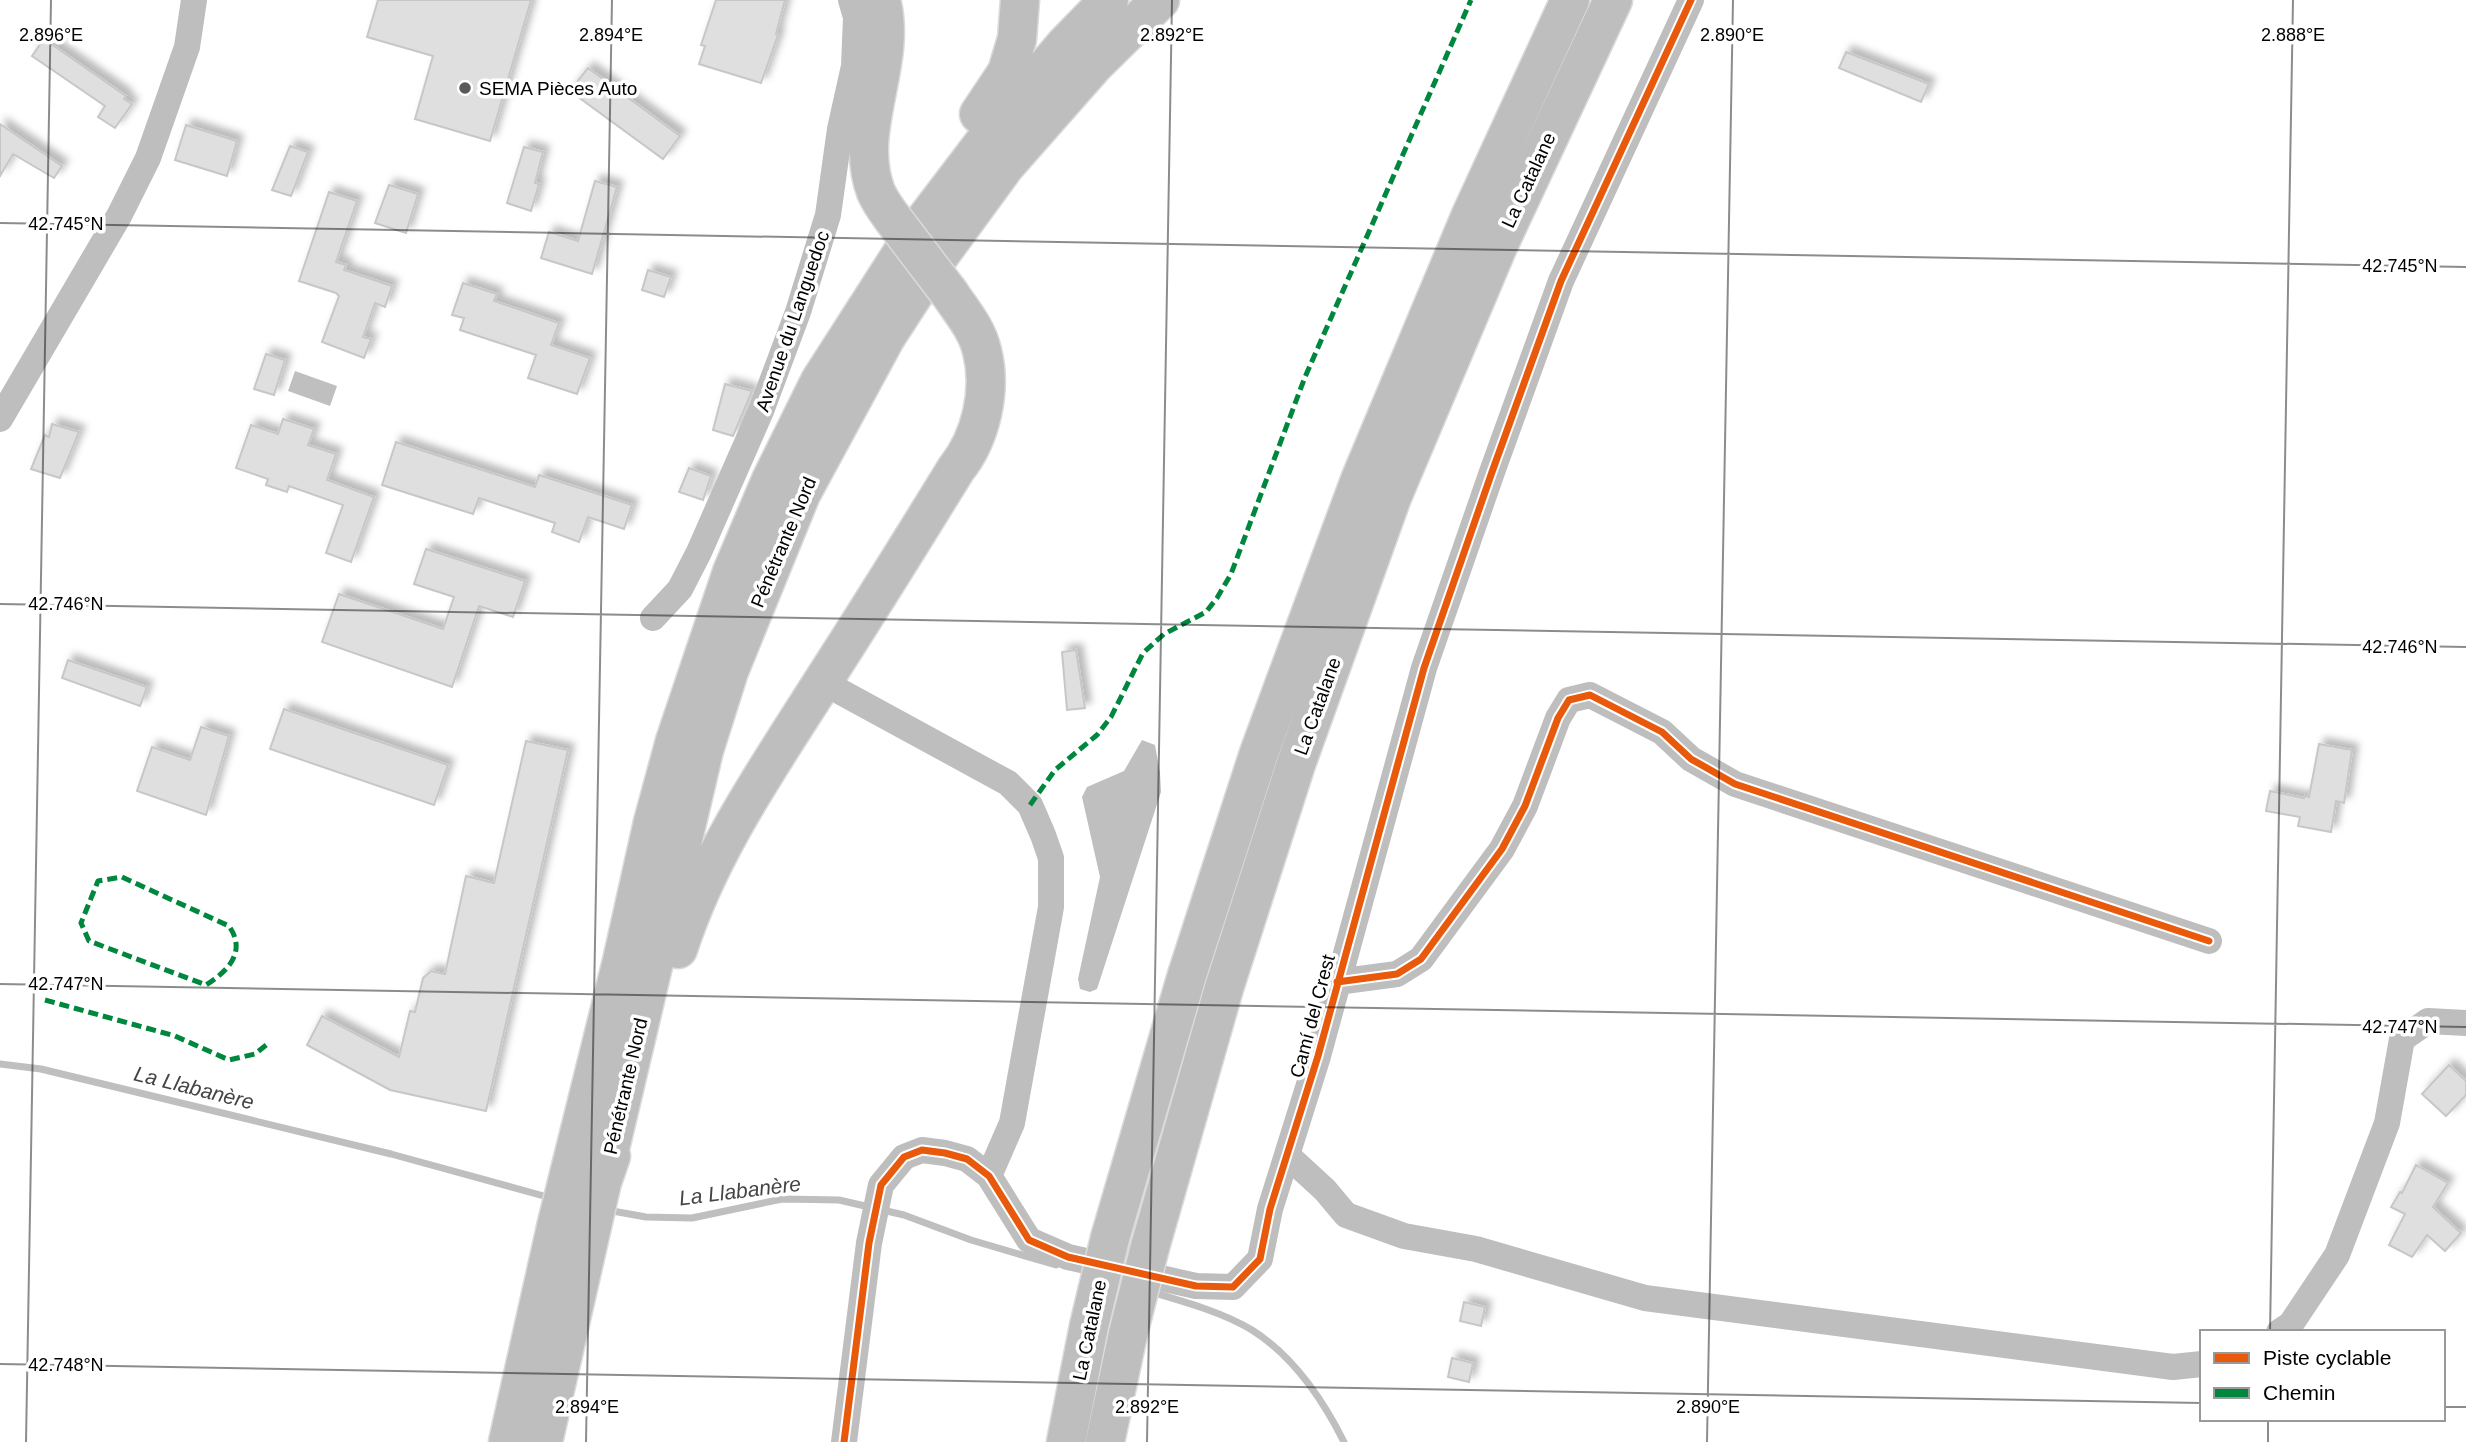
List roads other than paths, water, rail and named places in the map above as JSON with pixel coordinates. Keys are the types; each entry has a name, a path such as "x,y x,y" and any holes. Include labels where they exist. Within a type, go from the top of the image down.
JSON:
{"highway":[{"path":"820,381 909,218 1007,72 1017,38 1020,0"},
{"name":"Pénétrante Nord","path":"586,1176 622,961 653,822 675,741 732,572 771,480 820,381 913,236 1005,115 1065,45 1109,0"},
{"name":"Pénétrante Nord","path":"586,1176 704,750 729,671 801,494 886,337 934,263 1005,166 1094,65 1160,0"},
{"name":"La Catalane","path":"1066,1442 1110,1238 1187,975 1259,753 1360,480 1471,215 1570,0"},
{"name":"La Catalane","path":"1105,1442 1137,1335 1224,988 1296,764 1392,497 1498,246 1613,0"},
{"path":"508,1442 574,1228 586,1176 692,906 714,860 761,776 968,454 979,425 985,395 982,351 971,324 893,219 877,194 870,173 869,145 883,60 884,14"},
{"path":"543,1442 574,1228"},
{"path":"1128,1442 1137,1335"}],"street":[{"name":"Avenue du Languedoc","path":"653,618 680,589 699,552 761,411 798,312 828,215 840,129 854,66 856,17 851,0"},
{"name":"Camí del Crest","path":"989,1176 1029,1240 1068,1257 1196,1286 1233,1287 1260,1259 1270,1209 1288,1156 1424,668 1561,281 1691,0"},
{"path":"0,419 119,216 148,158 187,47 191,2"},
{"path":"841,692 1008,783 1031,805 1051,858 1051,907 1012,1123 989,1176 967,1160 922,1150 904,1157 881,1185 869,1243 844,1442"},
{"path":"1337,982 1397,974 1421,959 1502,849 1525,806 1558,718 1569,700 1590,695 1662,732 1691,759 1735,784 2209,941"},
{"path":"2282,1330 2291,1324 2337,1255 2387,1124 2402,1039 2428,1021 2466,1023"},
{"path":"1288,1156 1325,1190 1346,1215 1404,1236 1476,1249 1645,1298 2174,1367 2200,1364"}],"waterway":[{"name":"La Llabanère","path":"0,1064 41,1069 391,1154 551,1198"},
{"name":"La Llabanère","path":"607,1210 646,1217 692,1218 782,1199 839,1200 904,1215 971,1240 1056,1265"},
{"name":"La Llabanère","path":"1151,1292 1228,1318 1267,1341 1306,1380 1327,1410 1344,1442"}],"place":[{"name":"SEMA Pièces Auto","path":"465,88"}]}
